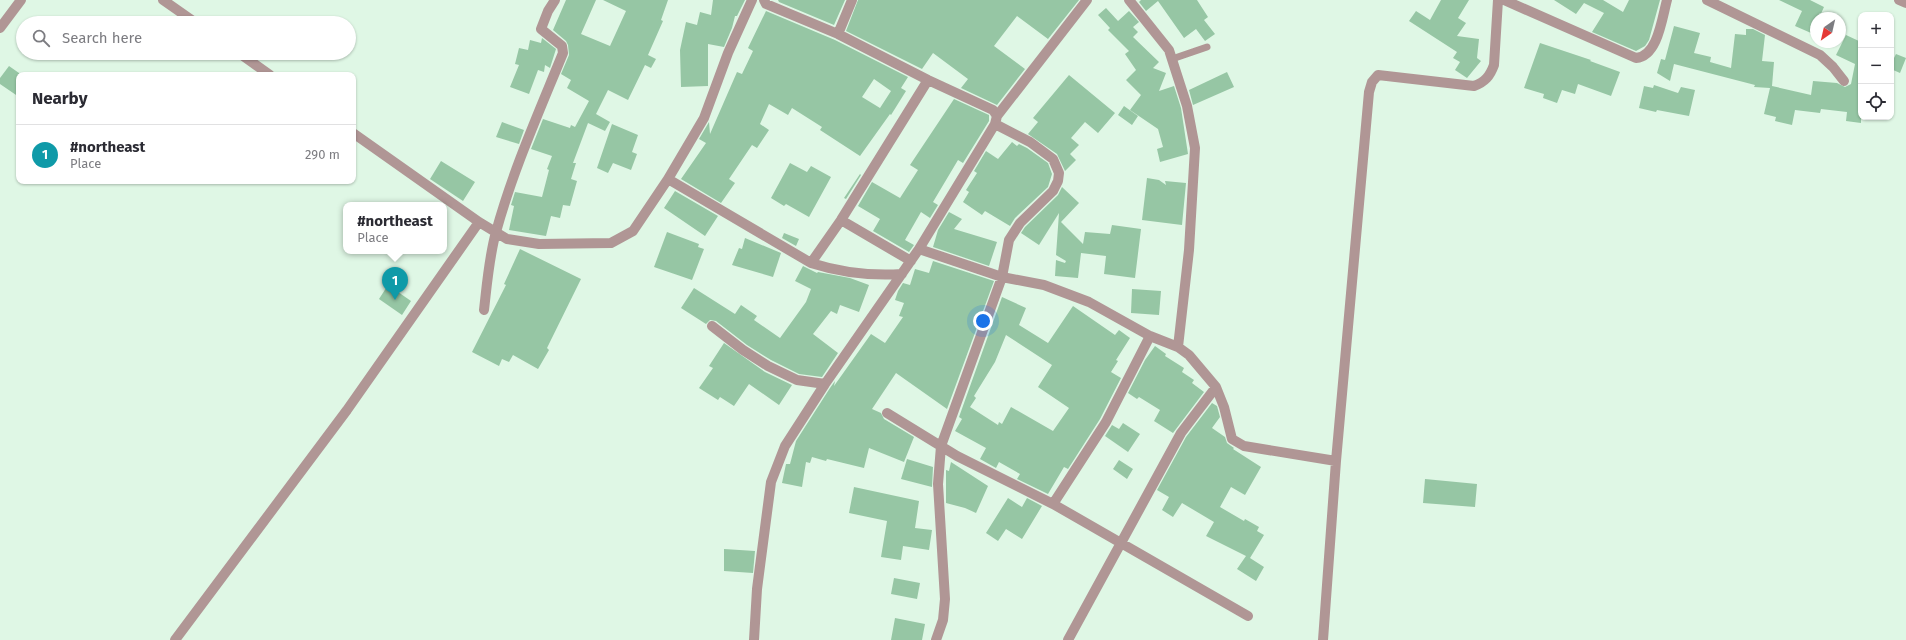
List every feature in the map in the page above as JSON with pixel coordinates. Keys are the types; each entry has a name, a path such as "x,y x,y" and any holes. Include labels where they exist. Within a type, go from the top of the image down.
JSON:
{"street":[{"path":"0,28 21,0"},
{"path":"164,0 186,16"},
{"path":"484,310 490,258 513,174 564,53 562,46 541,30 548,11 555,0"},
{"path":"356,135 479,222 507,239 539,244 611,243 633,231 668,178 704,118 728,53 752,0"},
{"path":"764,0 766,4 838,34 928,80 993,110 996,120 1045,152 1053,159 1059,173 1058,181 1053,190 1020,223 1009,240 1002,277 941,446 938,484 945,599 944,620 936,640"},
{"path":"838,34 852,0"},
{"path":"754,640 756,589 771,482 785,446 825,384 919,249 996,120 1087,0"},
{"path":"1129,0 1169,50 1187,106 1195,148 1189,250 1178,347"},
{"path":"1323,640 1336,461 1369,92 1372,82 1378,75 1389,75 1474,86 1483,82 1491,74 1494,65 1498,0"},
{"path":"1504,0 1636,58 1642,57 1653,47 1667,0"},
{"path":"1707,0 1820,56 1833,67 1844,81"},
{"path":"1899,0 1906,3"},
{"path":"249,60 266,72"},
{"path":"811,263 841,220 928,80"},
{"path":"668,178 811,263 830,269 887,275 902,274"},
{"path":"841,220 911,261"},
{"path":"175,640 348,410 479,222"},
{"path":"919,249 1002,277 1044,285 1089,302 1150,336 1178,347 1189,355 1216,387 1224,407 1232,439 1244,446 1336,461"},
{"path":"712,326 743,350 768,366 797,380 825,384"},
{"path":"1053,504 1106,422 1150,336"},
{"path":"1068,640 1120,542 1181,433 1216,387"},
{"path":"887,414 941,446 1053,504 1248,616"}],"lane":[{"path":"1172,59 1207,47"}],"building":[{"path":"566,0 596,0 581,34 610,46 626,11 603,0 668,0 661,20 663,21 648,55 656,59 651,68 645,65 628,100 608,90 596,114 610,122 605,131 588,123 573,163 576,163 571,179 577,181 570,206 563,205 560,218 551,216 546,236 509,230 514,206 511,205 515,192 542,197 549,170 547,169 552,156 531,149 543,119 570,128 571,125 575,127 589,101 567,88 571,80 561,74 569,55 568,45 566,41 553,30"},
{"path":"713,0 745,0 737,16 735,16 724,47 708,44 708,86 681,87 680,50 686,22 697,25 700,12 711,15"},
{"path":"778,0 845,0 834,25 779,2"},
{"path":"858,0 1079,0 1048,39 1017,16 994,46 1025,69 997,105 961,88 968,79 933,53 922,69 846,31"},
{"path":"1141,0 1197,0 1208,17 1204,20 1215,34 1205,41 1196,29 1184,38 1158,1 1146,11 1139,2"},
{"path":"1441,0 1469,0 1458,18 1466,23 1457,36 1479,39 1477,58 1481,61 1467,78 1455,70 1460,62 1453,58 1457,52 1409,21 1416,11 1430,20"},
{"path":"1554,0 1603,0 1623,12 1629,0 1660,0 1649,40 1645,46 1636,51 1592,32 1604,13 1584,3 1576,14"},
{"path":"1779,0 1810,0 1824,7 1822,12 1810,12 1810,33 1795,26 1802,11"},
{"path":"1106,8 1118,21 1129,11 1139,22 1133,27 1138,32 1133,37 1159,62 1153,68 1166,73 1159,91 1174,86 1181,108 1188,154 1160,162 1157,149 1163,147 1158,129 1130,110 1141,95 1126,80 1136,70 1125,54 1129,51 1108,30 1110,28 1098,15"},
{"path":"766,11 835,40 908,77 901,88 906,91 891,115 890,114 860,156 820,130 822,127 792,108 788,115 769,104 760,124 769,130 757,148 752,145 729,179 735,183 721,203 681,179 706,143 699,139 709,122 710,134 737,72 742,74 753,51 748,48","holes":["874,79 891,91 880,108 862,97"]},
{"path":"1674,26 1700,33 1694,53 1711,57 1710,62 1731,68 1735,34 1746,35 1746,29 1753,29 1765,35 1762,61 1774,62 1772,86 1811,95 1813,81 1837,83 1845,87 1851,84 1855,64 1836,55 1840,48 1846,48 1846,35 1858,41 1858,120 1861,120 1861,123 1846,121 1847,112 1821,109 1820,113 1795,110 1792,125 1775,121 1776,117 1764,114 1770,88 1754,87 1755,85 1674,64 1670,81 1657,73 1661,59 1665,60"},
{"path":"542,38 556,49 550,68 545,65 544,72 538,70 529,94 510,87 519,65 515,64 519,48 528,50 530,40 541,43"},
{"path":"1540,43 1591,60 1590,61 1620,72 1611,96 1578,84 1575,94 1562,90 1557,103 1543,98 1544,94 1524,88"},
{"path":"1896,54 1906,58 1900,73 1894,70 1894,58"},
{"path":"9,66 18,72 16,72 16,95 0,84 0,78"},
{"path":"1227,72 1234,87 1193,105 1189,90"},
{"path":"1069,75 1115,113 1098,133 1085,122 1071,138 1079,145 1070,154 1076,160 1065,171 1057,154 1028,134 1038,122 1033,118"},
{"path":"1654,85 1678,93 1681,87 1695,90 1689,116 1657,110 1656,112 1639,108 1644,86 1653,88"},
{"path":"954,99 989,115 989,121 963,163 958,160 933,202 938,205 930,218 921,212 905,240 914,245 909,252 873,231 880,219 858,206 872,182 900,198 918,170 910,165"},
{"path":"1124,106 1138,116 1132,125 1118,115"},
{"path":"502,122 524,130 519,144 496,137"},
{"path":"612,124 638,135 632,152 637,154 631,170 613,163 608,173 597,168"},
{"path":"1012,142 1017,146 1019,144 1027,148 1048,163 1052,174 1048,187 1015,218 1010,226 985,211 982,215 963,202 969,192 966,190 977,173 974,171 986,151 998,159"},
{"path":"441,161 475,182 463,201 430,179"},
{"path":"790,163 807,172 811,166 831,177 809,217 786,204 784,206 771,198"},
{"path":"860,174 861,175 846,199 844,198"},
{"path":"1147,178 1159,180 1166,185 1165,181 1186,183 1182,225 1142,220"},
{"path":"1062,187 1079,203 1061,222 1083,244 1085,232 1110,234 1112,225 1141,229 1135,278 1104,274 1106,256 1081,253 1078,278 1055,276 1056,260 1065,263 1066,261 1056,255 1059,213 1039,245 1021,233 1025,227 1058,195"},
{"path":"675,191 718,216 705,236 664,208"},
{"path":"949,212 962,219 954,229 997,242 989,266 933,247 938,230"},
{"path":"667,232 699,244 698,247 704,249 692,280 654,267"},
{"path":"784,233 799,239 796,246 782,238"},
{"path":"745,238 781,253 773,277 732,265 739,248 742,249"},
{"path":"520,249 581,279 547,348 549,350 538,369 513,355 509,362 502,359 499,366 472,352 506,285 504,284"},
{"path":"933,261 994,281 947,409 896,373 872,409 881,413 884,419 914,437 904,462 869,448 864,468 812,457 810,463 806,462 802,487 782,483 786,464 790,464 796,441 830,388 835,381 834,386 871,334 885,343 903,317 899,316 904,303 895,300 898,291 903,283 910,285 915,269 929,273"},
{"path":"803,266 817,273 850,278 869,285 859,312 840,305 837,314 831,311 813,334 838,353 822,377 799,374 771,360 747,345 716,321 710,320 706,324 681,308 694,288 735,314 741,305 757,316 754,320 780,338 806,302 811,289 795,281"},
{"path":"388,285 411,301 402,315 379,299"},
{"path":"1132,289 1161,291 1159,315 1131,313"},
{"path":"1002,297 1026,308 1019,325 1048,343 1073,306 1115,335 1119,330 1130,338 1116,360 1118,361 1111,372 1121,378 1100,419 1068,469 1064,467 1048,494 1017,479 1020,474 999,462 996,468 980,459 986,448 955,431 962,419 959,417","holes":["1006,335 1052,365 1038,387 1069,408 1053,431 1011,407 1002,424 999,422 998,425 970,407 976,398 974,396 995,362"]},
{"path":"724,343 765,372 792,385 779,405 749,384 734,406 720,397 718,400 699,388 713,368 709,366"},
{"path":"1155,346 1166,354 1165,356 1184,368 1182,372 1194,380 1192,383 1204,392 1173,433 1154,421 1160,410 1139,397 1137,399 1128,393 1145,360"},
{"path":"1212,403 1217,406 1220,417 1212,428 1225,437 1227,443 1234,448 1233,449 1261,467 1245,495 1231,487 1220,507 1244,521 1245,519 1259,527 1257,531 1264,535 1250,558 1264,567 1256,581 1237,569 1246,556 1206,536 1214,522 1182,503 1173,517 1162,510 1169,497 1157,490 1186,437"},
{"path":"1123,423 1140,434 1128,452 1105,436 1112,425 1119,429"},
{"path":"907,459 933,467 932,487 901,479"},
{"path":"1119,460 1133,469 1127,479 1113,469"},
{"path":"951,462 988,486 976,513 965,508 946,503 946,470 949,471"},
{"path":"1425,479 1477,484 1475,507 1423,503"},
{"path":"854,487 919,501 915,528 932,530 929,550 903,546 901,560 881,557 887,521 849,513"},
{"path":"1008,498 1022,507 1027,498 1042,506 1022,539 1006,529 998,541 986,533"},
{"path":"724,549 755,551 753,573 724,571"},
{"path":"894,578 920,583 917,599 891,594"},
{"path":"895,618 925,624 922,640 891,640"}],"place":[{"name":"#northeast","path":"395,300"}]}
